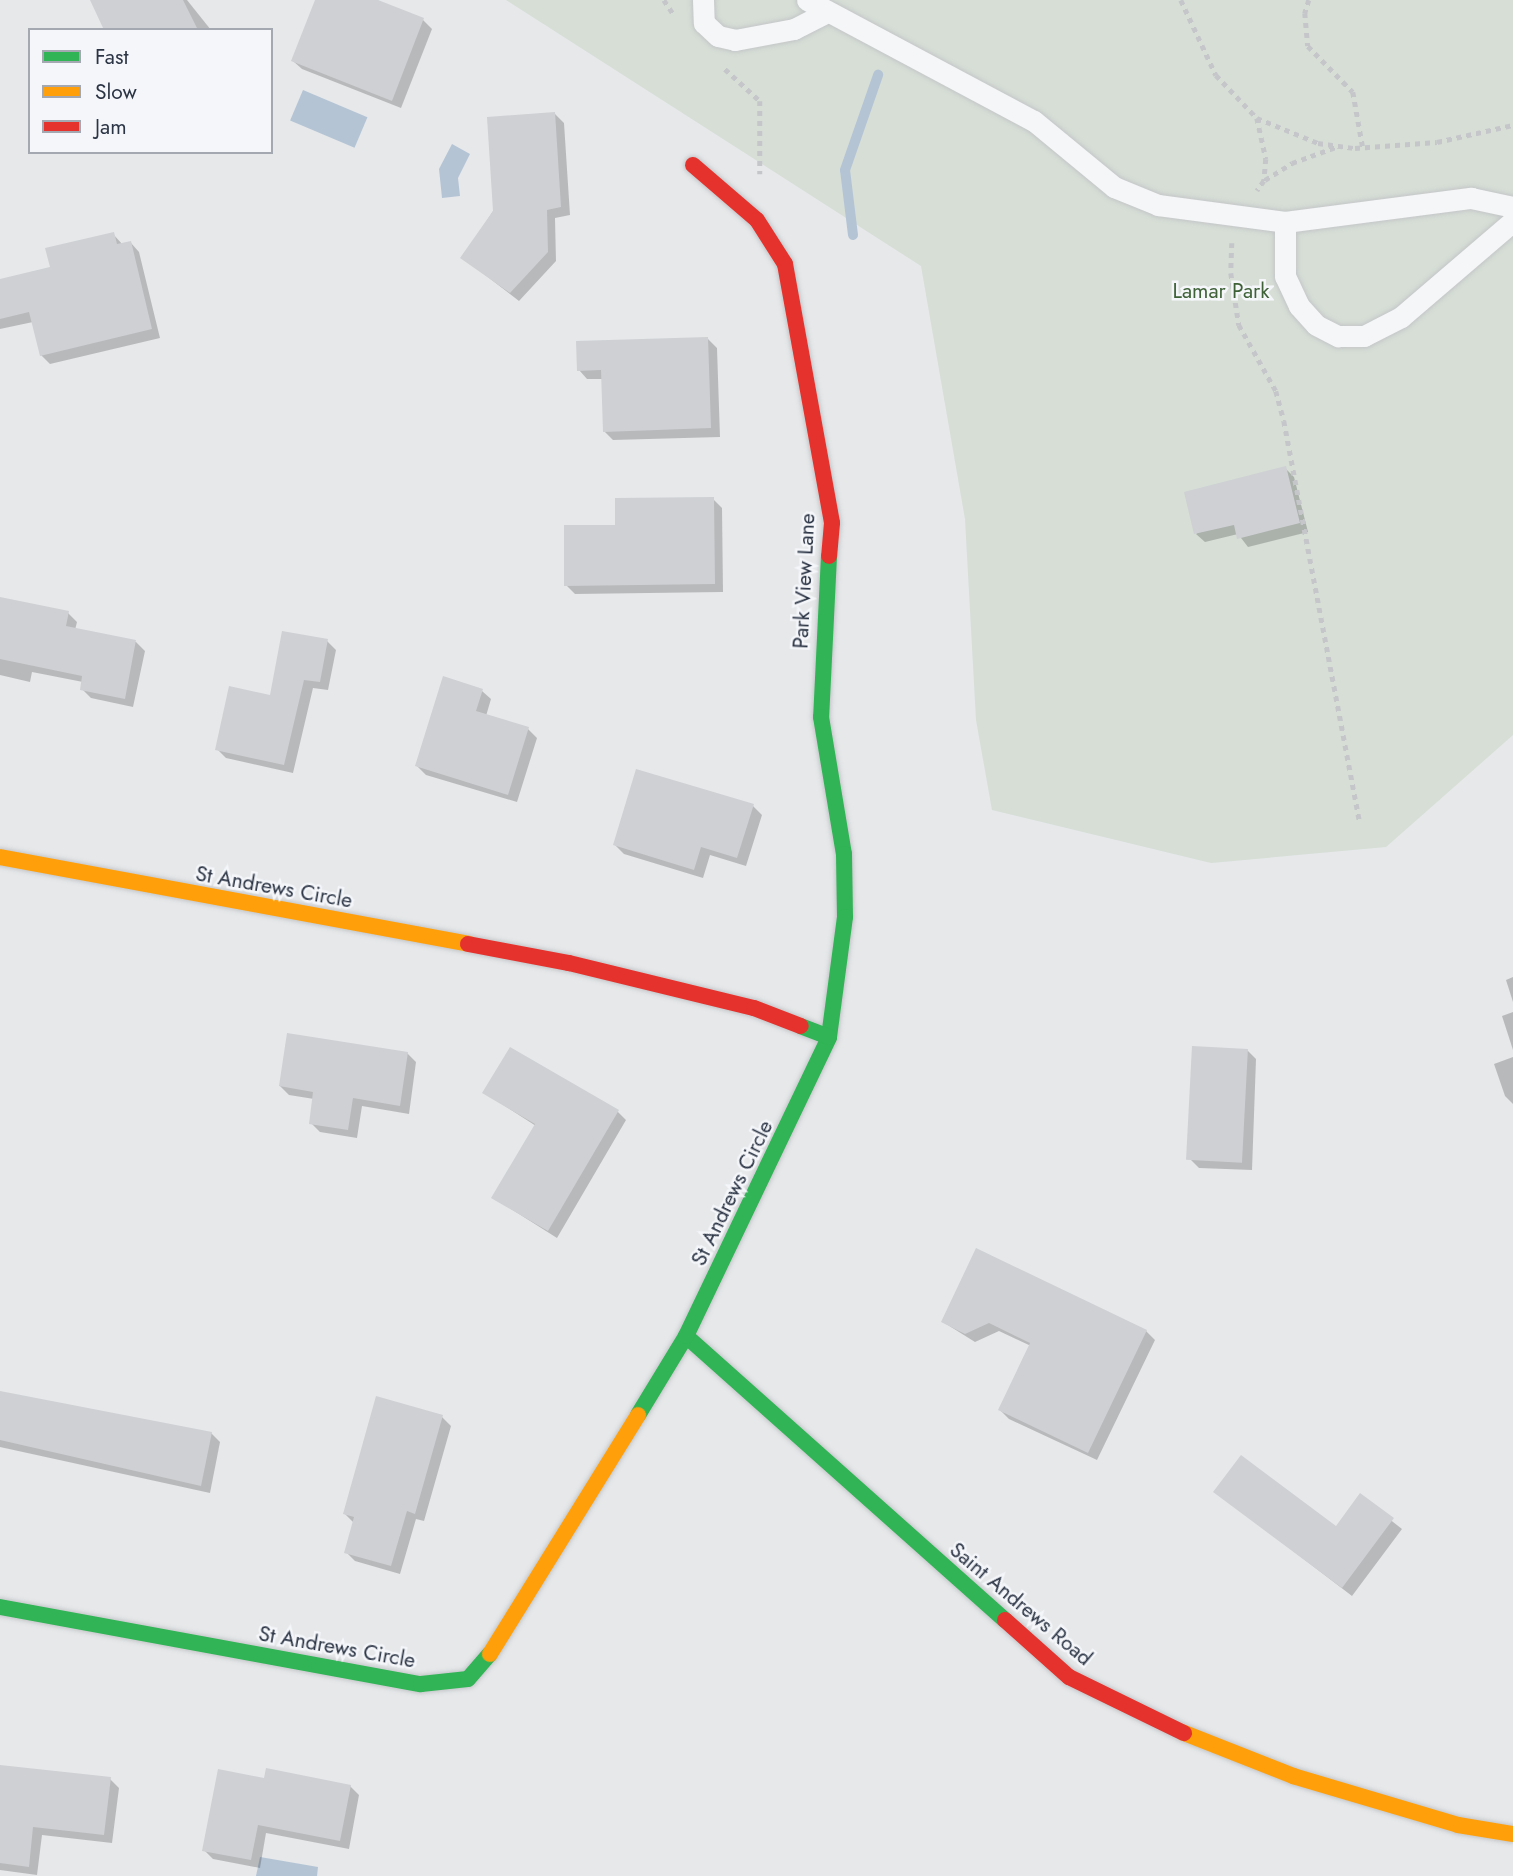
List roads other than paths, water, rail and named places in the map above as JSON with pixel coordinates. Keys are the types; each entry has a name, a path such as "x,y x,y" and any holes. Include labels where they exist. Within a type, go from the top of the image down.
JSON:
{"street":[{"name":"Park View Lane","path":"693,165 757,220 785,264 832,523 822,632 821,717 844,855 845,917 829,1037"},
{"name":"St Andrews Circle","path":"0,857 569,963 754,1008 829,1037 686,1336 499,1643 468,1679 421,1684 0,1607"},
{"name":"Saint Andrews Road","path":"686,1336 1069,1677 1173,1728 1293,1776 1458,1825 1513,1834"}],"lane":[{"path":"704,0 705,23 718,36 735,40 794,29 827,12"},
{"path":"807,0 1034,121 1114,187 1158,205 1285,222 1471,198 1513,207"},
{"path":"1285,222 1285,275 1299,306 1316,325 1338,336 1364,336 1401,317 1513,221"}],"water":[{"path":"303,90 367,117 355,148 290,120"},
{"path":"452,144 470,154 458,178 460,196 442,198 439,169"},
{"path":"260,1857 318,1867 317,1876 256,1876"}],"waterway":[{"path":"853,235 845,170 878,75"}],"park label":[{"name":"Lamar Park","path":"1221,291"}]}
